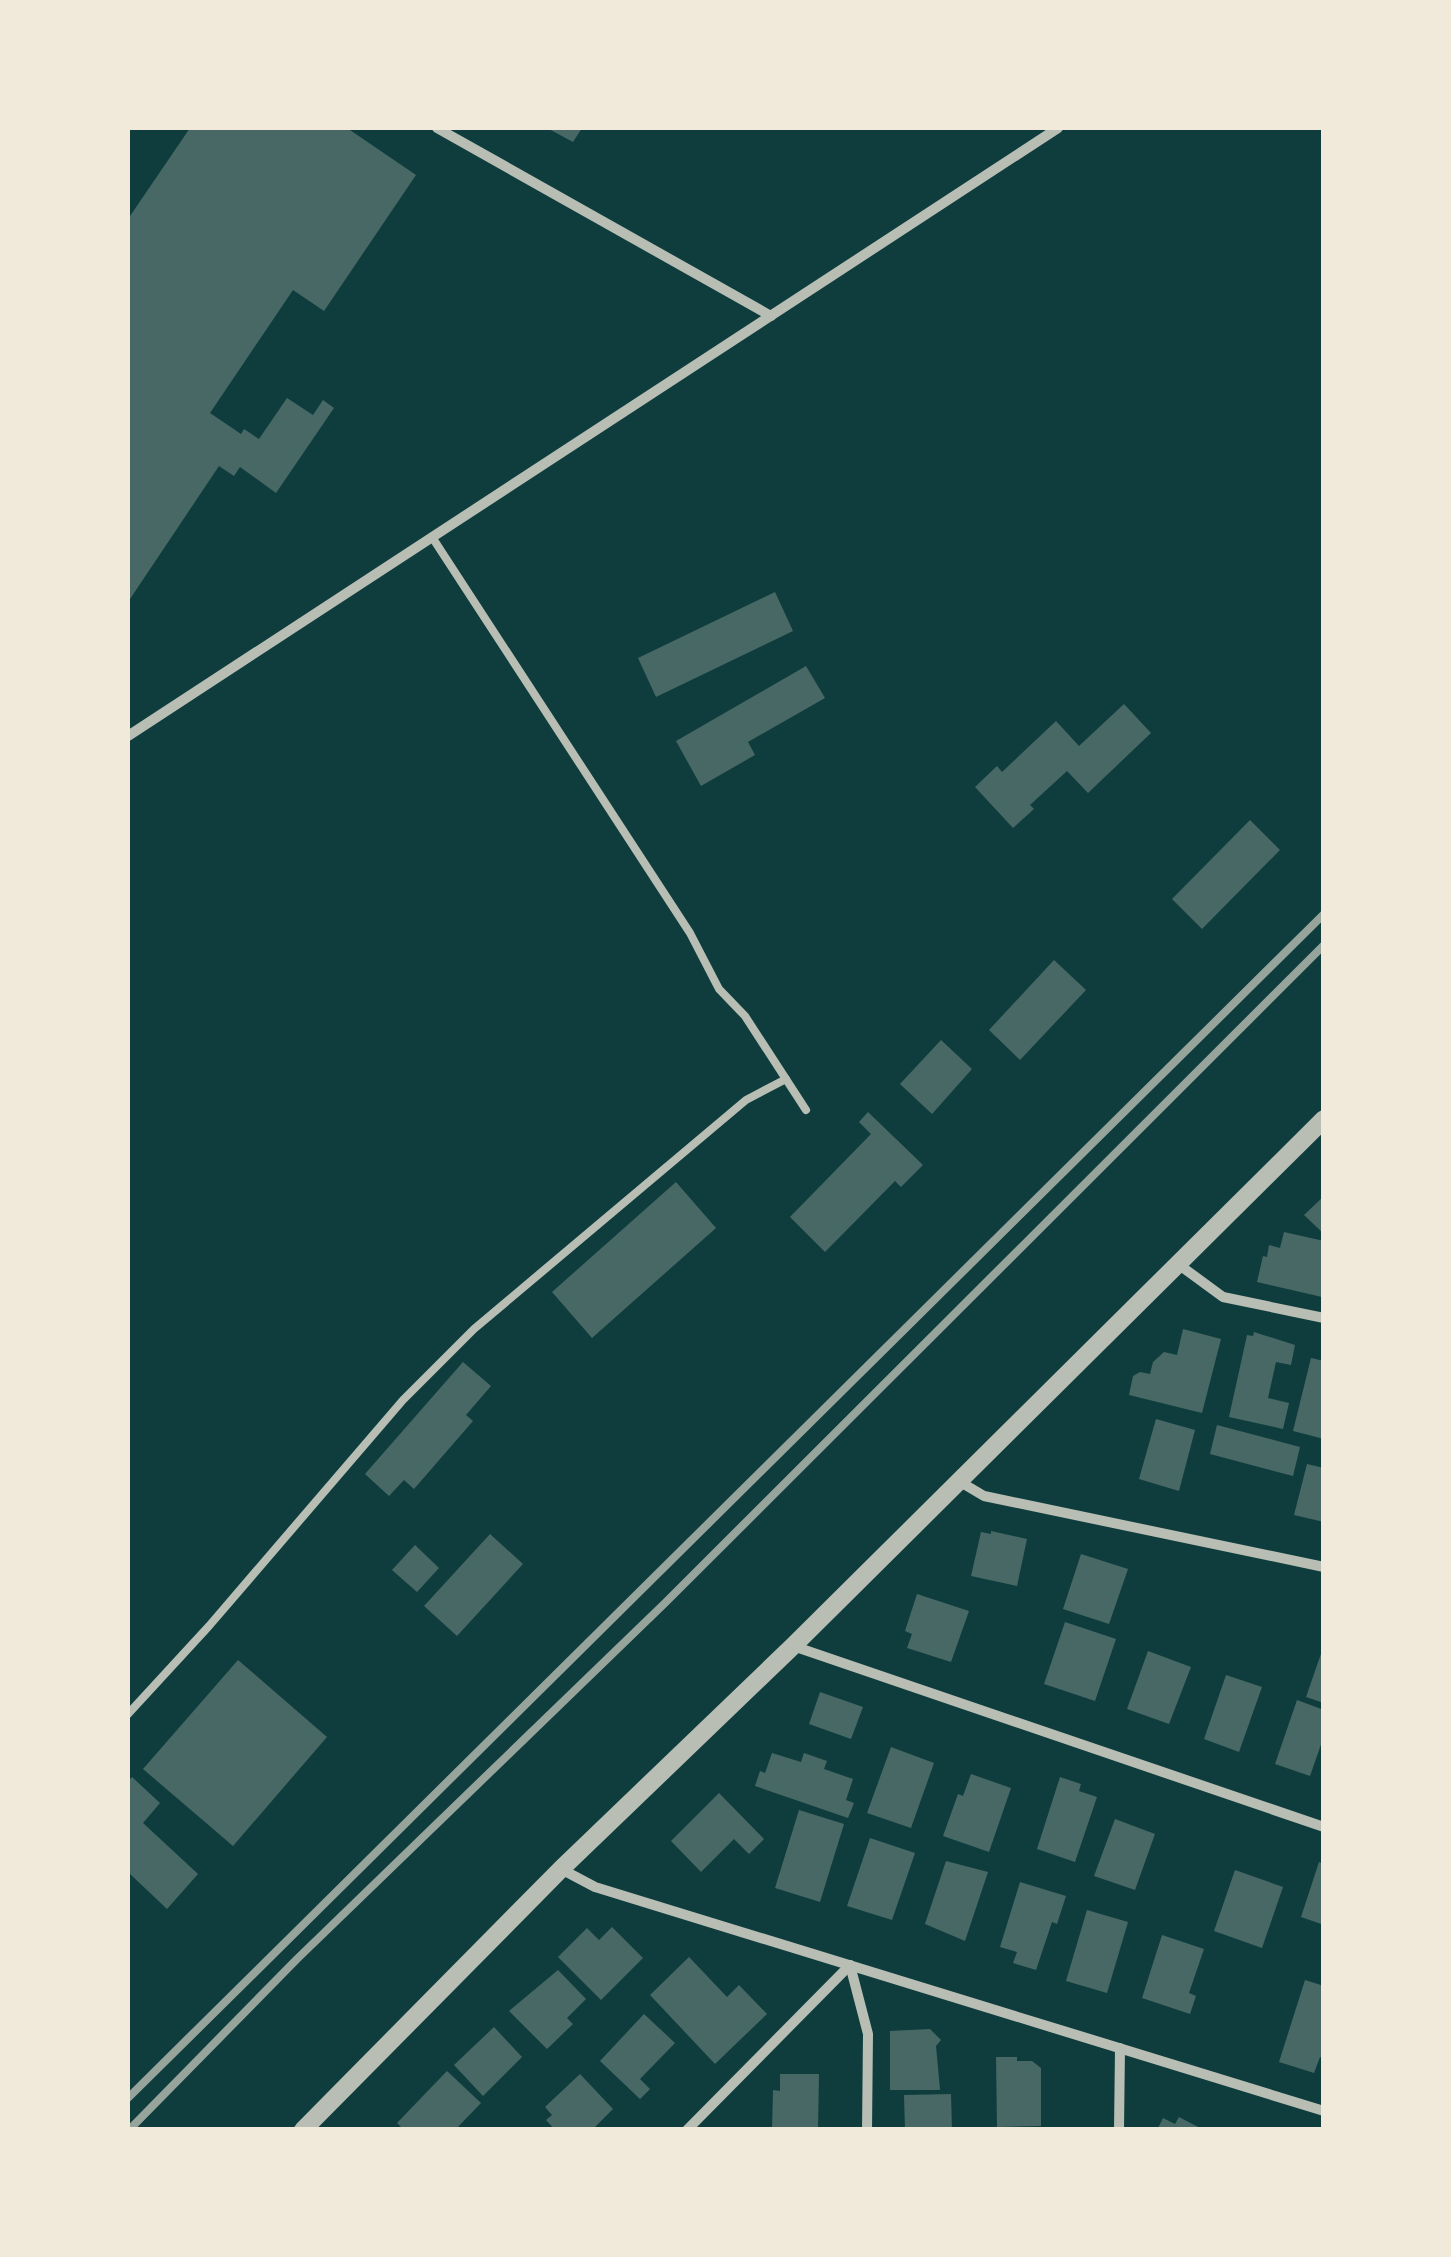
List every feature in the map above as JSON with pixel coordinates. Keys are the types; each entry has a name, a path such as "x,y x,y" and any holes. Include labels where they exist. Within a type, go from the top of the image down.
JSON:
{"street":[{"path":"437,128 771,316"},
{"path":"128,736 1058,128"},
{"path":"128,718 140,728"},
{"path":"304,2130 560,1869 793,1646 1324,1119"},
{"path":"1178,1264 1223,1297 1324,1318"},
{"path":"957,1480 984,1496 1324,1568"},
{"path":"793,1646 1324,1826"},
{"path":"560,1869 595,1886 1324,2111"},
{"path":"686,2130 850,1965"},
{"path":"850,1965 868,2034 867,2130"},
{"path":"1119,2130 1120,2048"}],"lane":[{"path":"432,537 690,932 718,989 745,1016 806,1110"},
{"path":"128,1714 210,1626 403,1400 474,1328 746,1100 786,1080"}],"building":[{"path":"190,128 347,128 416,175 324,311 293,290 210,413 241,434 244,429 259,439 287,398 313,415 323,400 334,408 276,493 240,467 234,476 219,466 128,602 128,219"},
{"path":"547,128 582,128 573,142"},
{"path":"775,592 793,631 656,697 638,658"},
{"path":"806,666 825,698 748,742 755,755 701,786 676,741"},
{"path":"1124,704 1151,733 1088,793 1067,771 1030,805 1034,809 1013,828 975,787 997,766 1002,772 1056,721 1079,746"},
{"path":"1250,820 1280,850 1202,929 1172,899"},
{"path":"1054,960 1086,990 1020,1060 989,1030"},
{"path":"941,1040 972,1069 932,1114 900,1084"},
{"path":"868,1112 923,1165 901,1187 895,1181 825,1252 790,1217 871,1134 859,1122"},
{"path":"676,1182 716,1228 592,1338 552,1292"},
{"path":"1324,1196 1324,1234 1304,1215"},
{"path":"1284,1232 1324,1241 1322,1297 1257,1282 1263,1256 1267,1257 1269,1245 1280,1248"},
{"path":"1183,1329 1221,1339 1202,1413 1129,1395 1133,1376 1140,1372 1150,1374 1153,1362 1164,1352 1177,1355"},
{"path":"1254,1332 1295,1345 1291,1365 1276,1362 1268,1398 1289,1403 1283,1429 1229,1417 1247,1335 1253,1336"},
{"path":"1311,1358 1324,1361 1324,1439 1293,1431"},
{"path":"463,1362 491,1386 466,1415 473,1421 414,1489 404,1480 389,1496 365,1474"},
{"path":"1156,1419 1195,1430 1179,1491 1139,1479"},
{"path":"1217,1425 1300,1447 1293,1476 1210,1454"},
{"path":"1307,1464 1324,1468 1324,1522 1294,1515"},
{"path":"981,1532 1027,1539 1017,1586 971,1576"},
{"path":"490,1534 523,1564 457,1636 424,1606"},
{"path":"415,1545 439,1568 417,1592 392,1570"},
{"path":"1081,1554 1128,1569 1109,1624 1063,1609"},
{"path":"917,1594 969,1611 951,1662 907,1648 912,1634 905,1631"},
{"path":"1065,1622 1116,1639 1095,1701 1044,1684"},
{"path":"1324,1649 1324,1703 1306,1697"},
{"path":"1148,1651 1191,1667 1169,1724 1127,1709"},
{"path":"238,1660 327,1737 233,1846 143,1769"},
{"path":"1226,1675 1262,1687 1239,1752 1204,1739"},
{"path":"820,1692 863,1707 851,1739 809,1724"},
{"path":"1297,1700 1324,1710 1324,1736 1310,1776 1275,1764"},
{"path":"891,1747 934,1763 911,1828 867,1813"},
{"path":"772,1753 801,1762 804,1753 827,1761 824,1769 853,1779 846,1800 854,1803 848,1818 755,1786"},
{"path":"971,1774 1011,1788 989,1852 943,1836 958,1794 963,1796"},
{"path":"132,1777 160,1803 143,1823 198,1874 167,1909 128,1872 128,1781"},
{"path":"1060,1777 1081,1784 1079,1791 1097,1797 1075,1862 1037,1849"},
{"path":"719,1793 764,1839 749,1854 734,1839 701,1872 671,1841"},
{"path":"799,1810 844,1824 820,1902 775,1888"},
{"path":"1115,1819 1155,1834 1135,1890 1094,1876"},
{"path":"870,1838 915,1853 892,1920 847,1906"},
{"path":"946,1861 988,1872 965,1941 925,1924"},
{"path":"1319,1862 1324,1864 1324,1925 1301,1917"},
{"path":"1235,1870 1283,1887 1262,1948 1214,1931"},
{"path":"1020,1882 1066,1896 1057,1924 1052,1922 1036,1970 1013,1963 1017,1952 1000,1947"},
{"path":"1087,1910 1128,1922 1107,1993 1066,1981"},
{"path":"612,1927 643,1958 601,2000 558,1957 587,1928 599,1940"},
{"path":"1162,1935 1204,1949 1189,1993 1196,1996 1190,2014 1142,1998"},
{"path":"689,1957 727,1997 739,1985 767,2014 715,2064 650,1995"},
{"path":"558,1970 586,1999 567,2018 573,2024 547,2049 509,2011"},
{"path":"1305,1980 1324,1986 1324,2058 1320,2057 1314,2073 1279,2062"},
{"path":"644,2014 675,2043 640,2079 650,2089 640,2099 600,2061"},
{"path":"494,2027 522,2057 483,2096 454,2065"},
{"path":"930,2029 941,2040 936,2046 940,2090 890,2090 890,2031"},
{"path":"996,2057 1017,2057 1017,2061 1032,2061 1041,2068 1041,2126 997,2127"},
{"path":"447,2071 481,2103 455,2130 404,2130 397,2123"},
{"path":"580,2074 613,2109 592,2130 555,2130 546,2120 552,2115 545,2107"},
{"path":"780,2074 819,2074 818,2130 772,2130 773,2090 780,2091"},
{"path":"951,2094 952,2130 905,2130 904,2095"},
{"path":"1179,2117 1204,2130 1157,2130 1163,2118 1175,2124"}],"railway":[{"path":"128,2098 1324,914"},
{"path":"129,2130 297,1959 665,1603 1324,945"}]}
